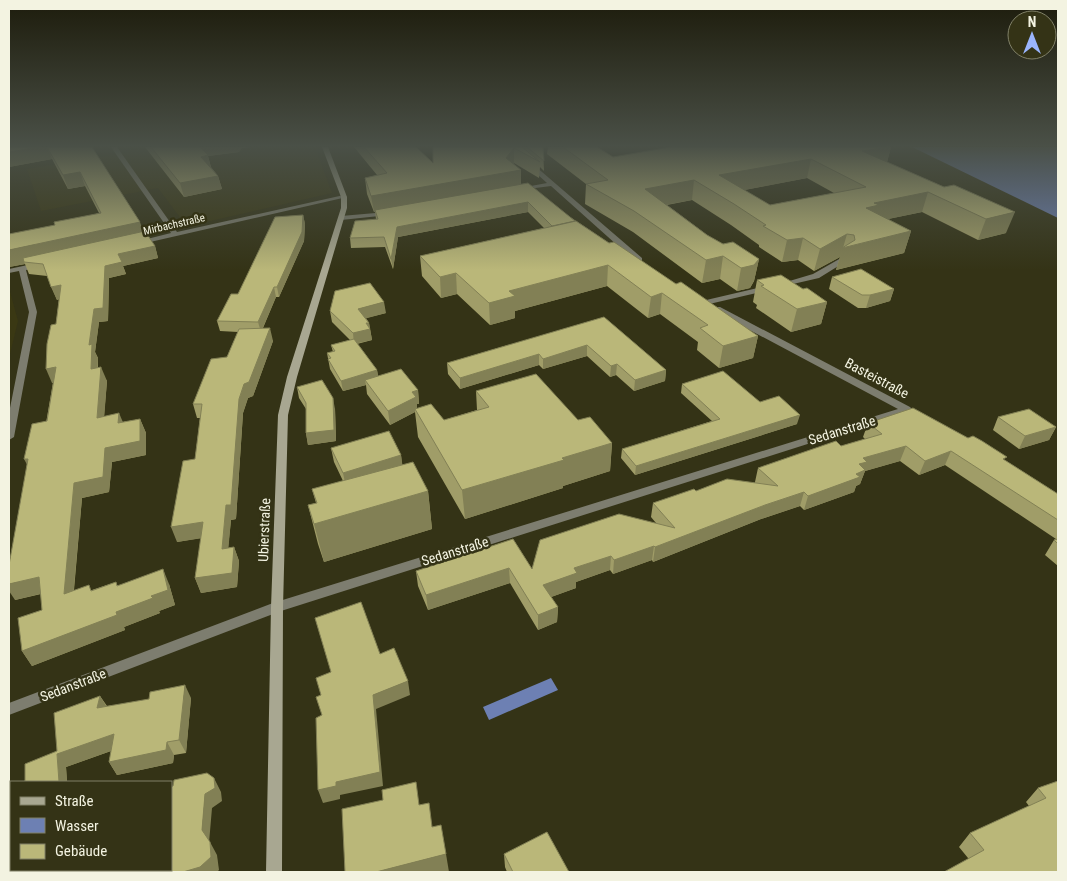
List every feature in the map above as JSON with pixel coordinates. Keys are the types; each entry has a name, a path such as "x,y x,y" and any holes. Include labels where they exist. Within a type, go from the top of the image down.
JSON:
{"main road":[{"path":"341,188 344,197"},
{"name":"Ubierstraße","path":"274,872 278,607 284,415 292,377 344,208 344,197"}],"street":[{"path":"142,188 174,234"},
{"path":"513,191 529,188"},
{"path":"556,188 645,266"},
{"name":"Mirbachstraße","path":"127,245 344,197"},
{"path":"341,218 379,216 398,212"},
{"name":"Basteistraße","path":"844,260 816,276 701,300 911,412"},
{"path":"9,271 44,263"},
{"path":"9,437 33,312 22,268"},
{"name":"Sedanstraße","path":"9,709 278,607 911,412"}],"shaded area":[{"path":"33,188 157,188 41,211"},
{"path":"158,188 330,188 332,193 193,225 185,224"},
{"path":"9,288 18,321 9,358"}],"water":[{"path":"997,188 1058,188 1058,218"},
{"path":"551,678 558,690 489,720 483,707"}],"building":[{"path":"88,188 118,188 140,222 9,250 9,234 55,225 54,222 101,213"},
{"path":"368,188 416,188 371,196"},
{"path":"499,188 534,188 575,221 552,226 528,202 397,227 391,259 384,237 350,238 355,221 378,219 375,210"},
{"path":"593,188 650,188 645,189 707,235 723,244 733,242 759,259 754,265 741,268 723,256 706,260 634,211"},
{"path":"708,188 741,188 770,205 860,188 961,188 1015,212 986,219 928,192 874,203 879,205 866,208 911,231 842,248 855,240 854,235 847,234 820,249 803,238 787,240 763,226 766,225"},
{"path":"303,215 302,232 277,287 274,287 258,322 217,321 231,294 238,294 275,217"},
{"path":"576,221 609,243 614,242 676,284 681,282 758,336 723,346 700,328 708,325 662,293 651,297 608,265 509,291 515,296 489,303 456,273 440,277 420,256"},
{"path":"145,231 155,246 118,254 122,262 105,266 103,308 94,309 89,345 92,344 91,369 101,367 97,418 119,413 118,423 140,419 140,441 105,448 103,477 74,483 64,594 89,585 91,591 116,582 117,586 163,569 168,590 151,596 153,598 116,612 117,615 22,651 18,618 42,610 39,577 9,584 9,565 28,459 24,459 32,424 47,421 56,367 46,369 47,344 51,325 56,324 61,285 51,287 43,264 24,262 23,258"},
{"path":"861,269 894,289 862,295 832,277"},
{"path":"781,275 803,289 807,288 827,302 797,309 761,286 764,285 757,280"},
{"path":"370,283 384,302 358,309 369,323 366,323 370,329 353,333 330,311 335,291"},
{"path":"604,317 666,370 635,380 617,364 611,366 587,345 543,359 539,354 460,378 447,363"},
{"path":"270,328 249,382 244,384 239,399 231,505 226,505 222,549 234,547 232,573 195,578 203,522 171,527 183,461 195,459 202,404 193,404 211,359 227,357 239,329"},
{"path":"354,339 377,370 341,381 328,359 331,358 327,353 335,351 331,345"},
{"path":"401,369 418,390 412,392 416,397 388,411 365,380"},
{"path":"723,371 760,402 779,396 800,415 636,466 622,449 720,419 682,384"},
{"path":"536,374 578,420 590,417 612,443 562,458 564,460 462,490 415,409 431,404 444,420 489,407 476,391"},
{"path":"322,380 333,398 334,430 306,433 306,403 297,387"},
{"path":"913,408 968,438 973,436 982,441 1007,457 1003,459 1058,494 1058,520 951,451 925,461 906,446 863,458 867,462 859,464 865,470 856,474 860,477 808,496 804,492 765,505 655,547 614,560 611,556 574,568 577,573 543,585 558,607 538,615 509,568 426,595 416,571 513,539 532,569 540,540 619,514 675,528 653,503 694,489 696,491 727,479 778,486 758,468 836,441 841,446 882,434 868,423"},
{"path":"1029,409 1056,427 1025,436 998,417"},
{"path":"389,431 401,455 343,473 331,448"},
{"path":"413,462 428,491 314,524 308,505 317,503 312,489"},
{"path":"361,602 380,654 394,648 408,681 373,695 380,772 336,782 336,786 318,790 316,718 322,715 316,697 321,695 316,678 331,672 315,618"},
{"path":"185,685 179,740 167,742 166,750 109,762 114,734 57,754 59,781 25,781 25,764 57,751 54,713 100,696 97,708 149,699 150,692"},
{"path":"207,773 214,778 215,788 205,794 202,830 210,842 211,857 200,867 183,872 134,872 172,871 172,786 174,780"},
{"path":"1058,781 1058,872 944,872 984,850 970,833 1046,798 1038,788"},
{"path":"416,782 419,805 429,803 432,827 441,825 446,854 376,872 345,872 342,809 383,800 382,790"},
{"path":"9,788 10,788 9,835"},
{"path":"547,832 569,872 513,872 504,854"}]}
